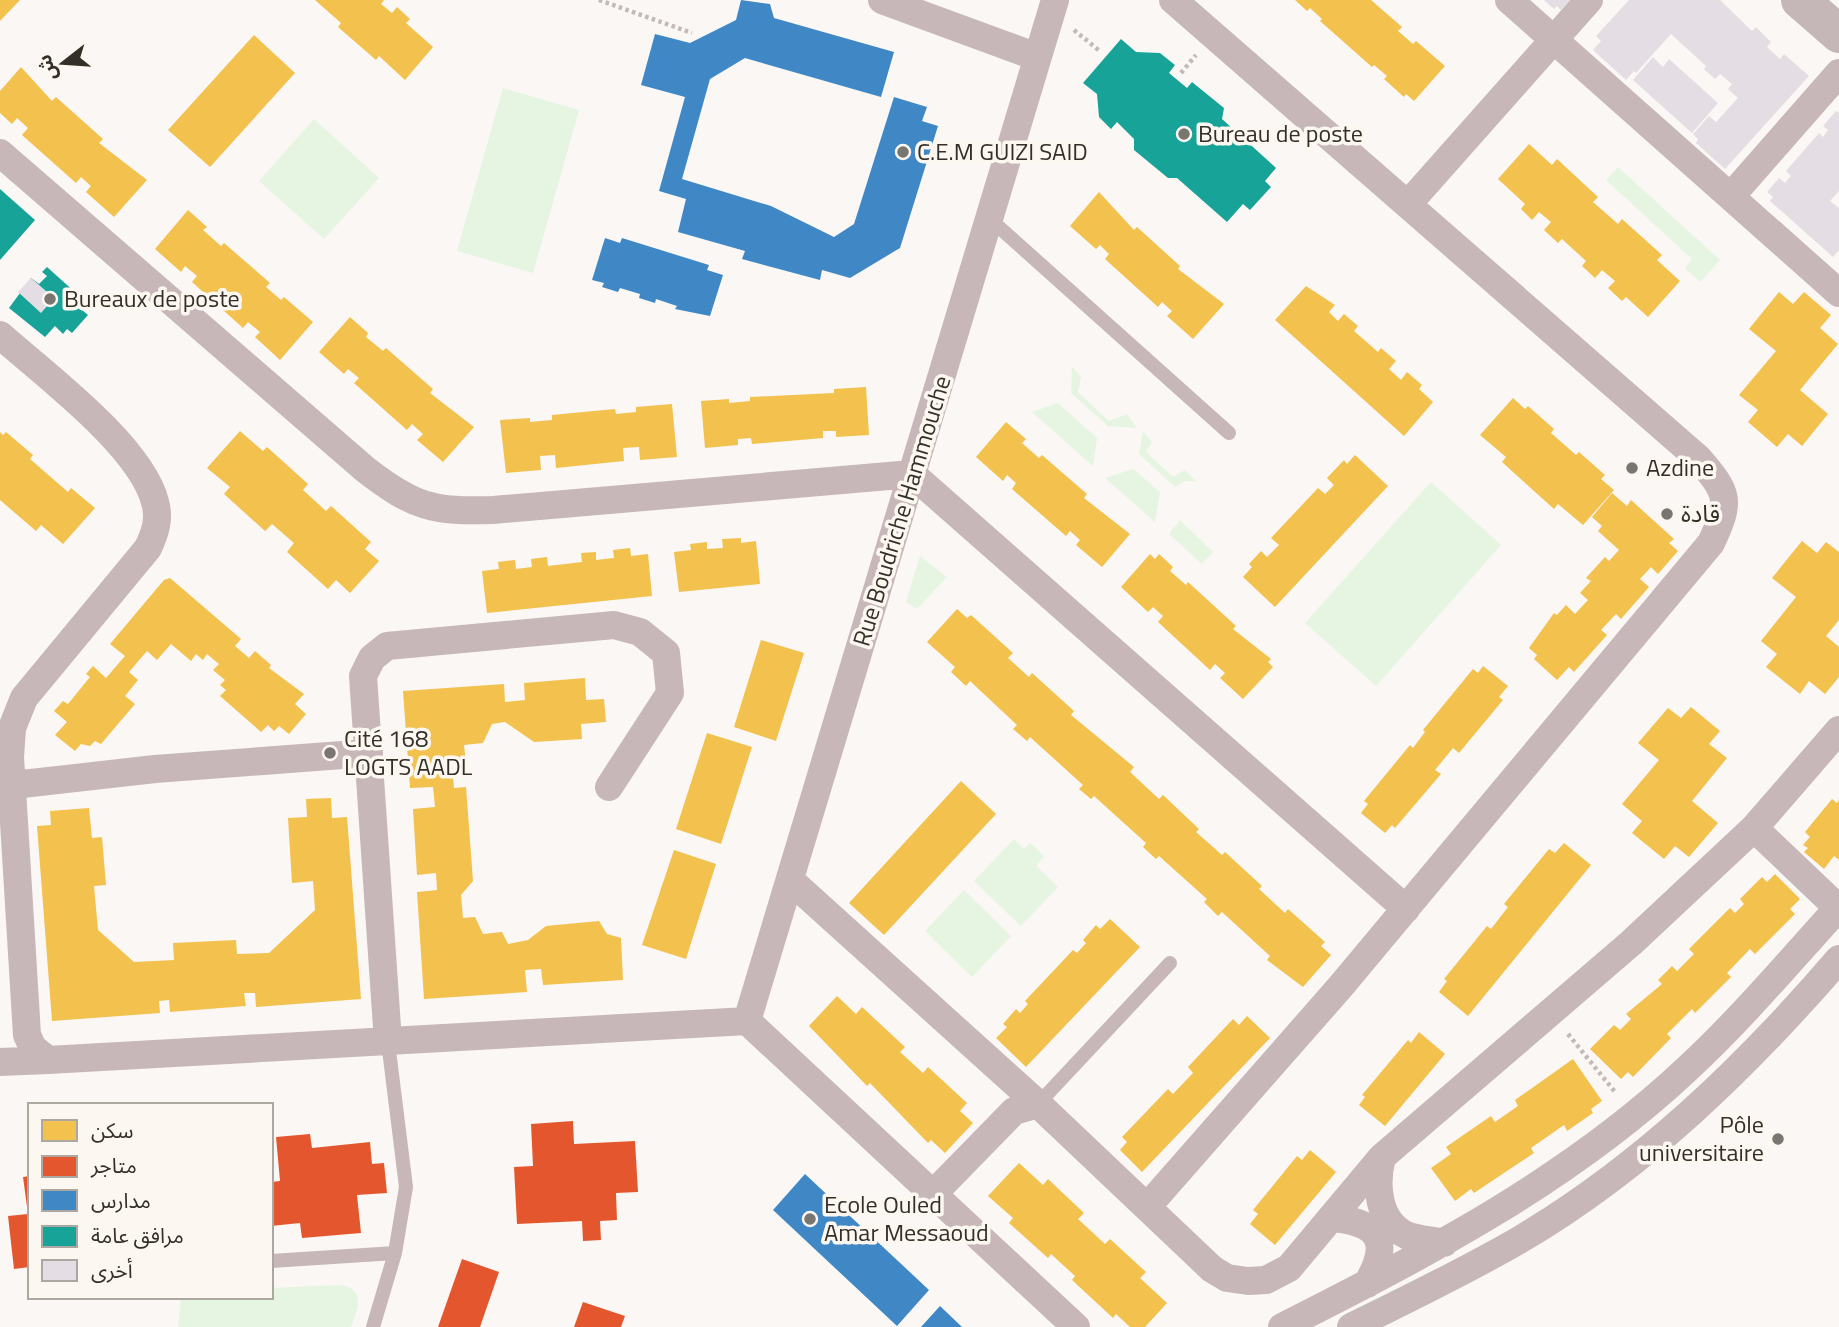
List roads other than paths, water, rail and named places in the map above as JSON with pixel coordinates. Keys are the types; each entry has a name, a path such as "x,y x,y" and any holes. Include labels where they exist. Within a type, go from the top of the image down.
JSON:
{"main road":[{"path":"1800,0 1839,34"}],"street":[{"path":"882,0 1037,57"},
{"name":"Rue Boudriche Hammouche","path":"747,1021 991,220 1055,0"},
{"path":"1147,1207 1406,908 1712,543 1726,510 1719,482 1698,458 1173,0"},
{"path":"1508,0 1732,195 1839,293"},
{"path":"1408,204 1589,0"},
{"path":"1732,195 1839,74"},
{"path":"0,153 366,470 413,502 448,512 493,510 912,474 1406,908"},
{"path":"0,335 105,430 132,459 151,489 158,521 148,548 24,698 12,728 12,785 27,1035 33,1048 48,1060"},
{"path":"388,1042 363,676 372,658 387,646 614,625 640,632 666,653 670,693 610,787"},
{"path":"1333,1218 1357,1220 1383,1210 1377,1175 1382,1157 1552,1014 1755,828 1839,730"},
{"path":"12,785 167,768 369,753"},
{"path":"1282,1327 1444,1242 1575,1160 1687,1070 1730,1027 1838,908 1755,828"},
{"path":"790,880 1038,1104 1212,1269 1227,1278 1266,1280 1289,1268 1333,1218 1373,1215 1409,1236 1444,1242"},
{"path":"1351,1327 1522,1238 1623,1168 1718,1090 1839,959"},
{"path":"0,1062 747,1021 1076,1327"},
{"path":"0,1057 18,1048 27,1035"},
{"path":"934,1193 1014,1111 1038,1104"},
{"path":"1367,1284 1377,1266 1380,1243 1373,1215 1382,1157"}],"lane":[{"path":"991,220 1229,433"},
{"path":"1038,1104 1170,963"},
{"path":"373,1327 395,1253 406,1187 388,1042"},
{"path":"273,1261 395,1253"}],"place":[{"name":"Bureau de poste","path":"1184,134"},
{"name":"C.E.M GUIZI SAID","path":"903,152"},
{"name":"Bureaux de poste","path":"50,299"},
{"name":"Azdine","path":"1632,468"},
{"name":"قادة","path":"1667,514"},
{"name":"Cité 168 LOGTS AADL","path":"330,753"},
{"name":"Pôle universitaire","path":"1778,1139"},
{"name":"Ecole Ouled Amar Messaoud","path":"810,1219"}]}
